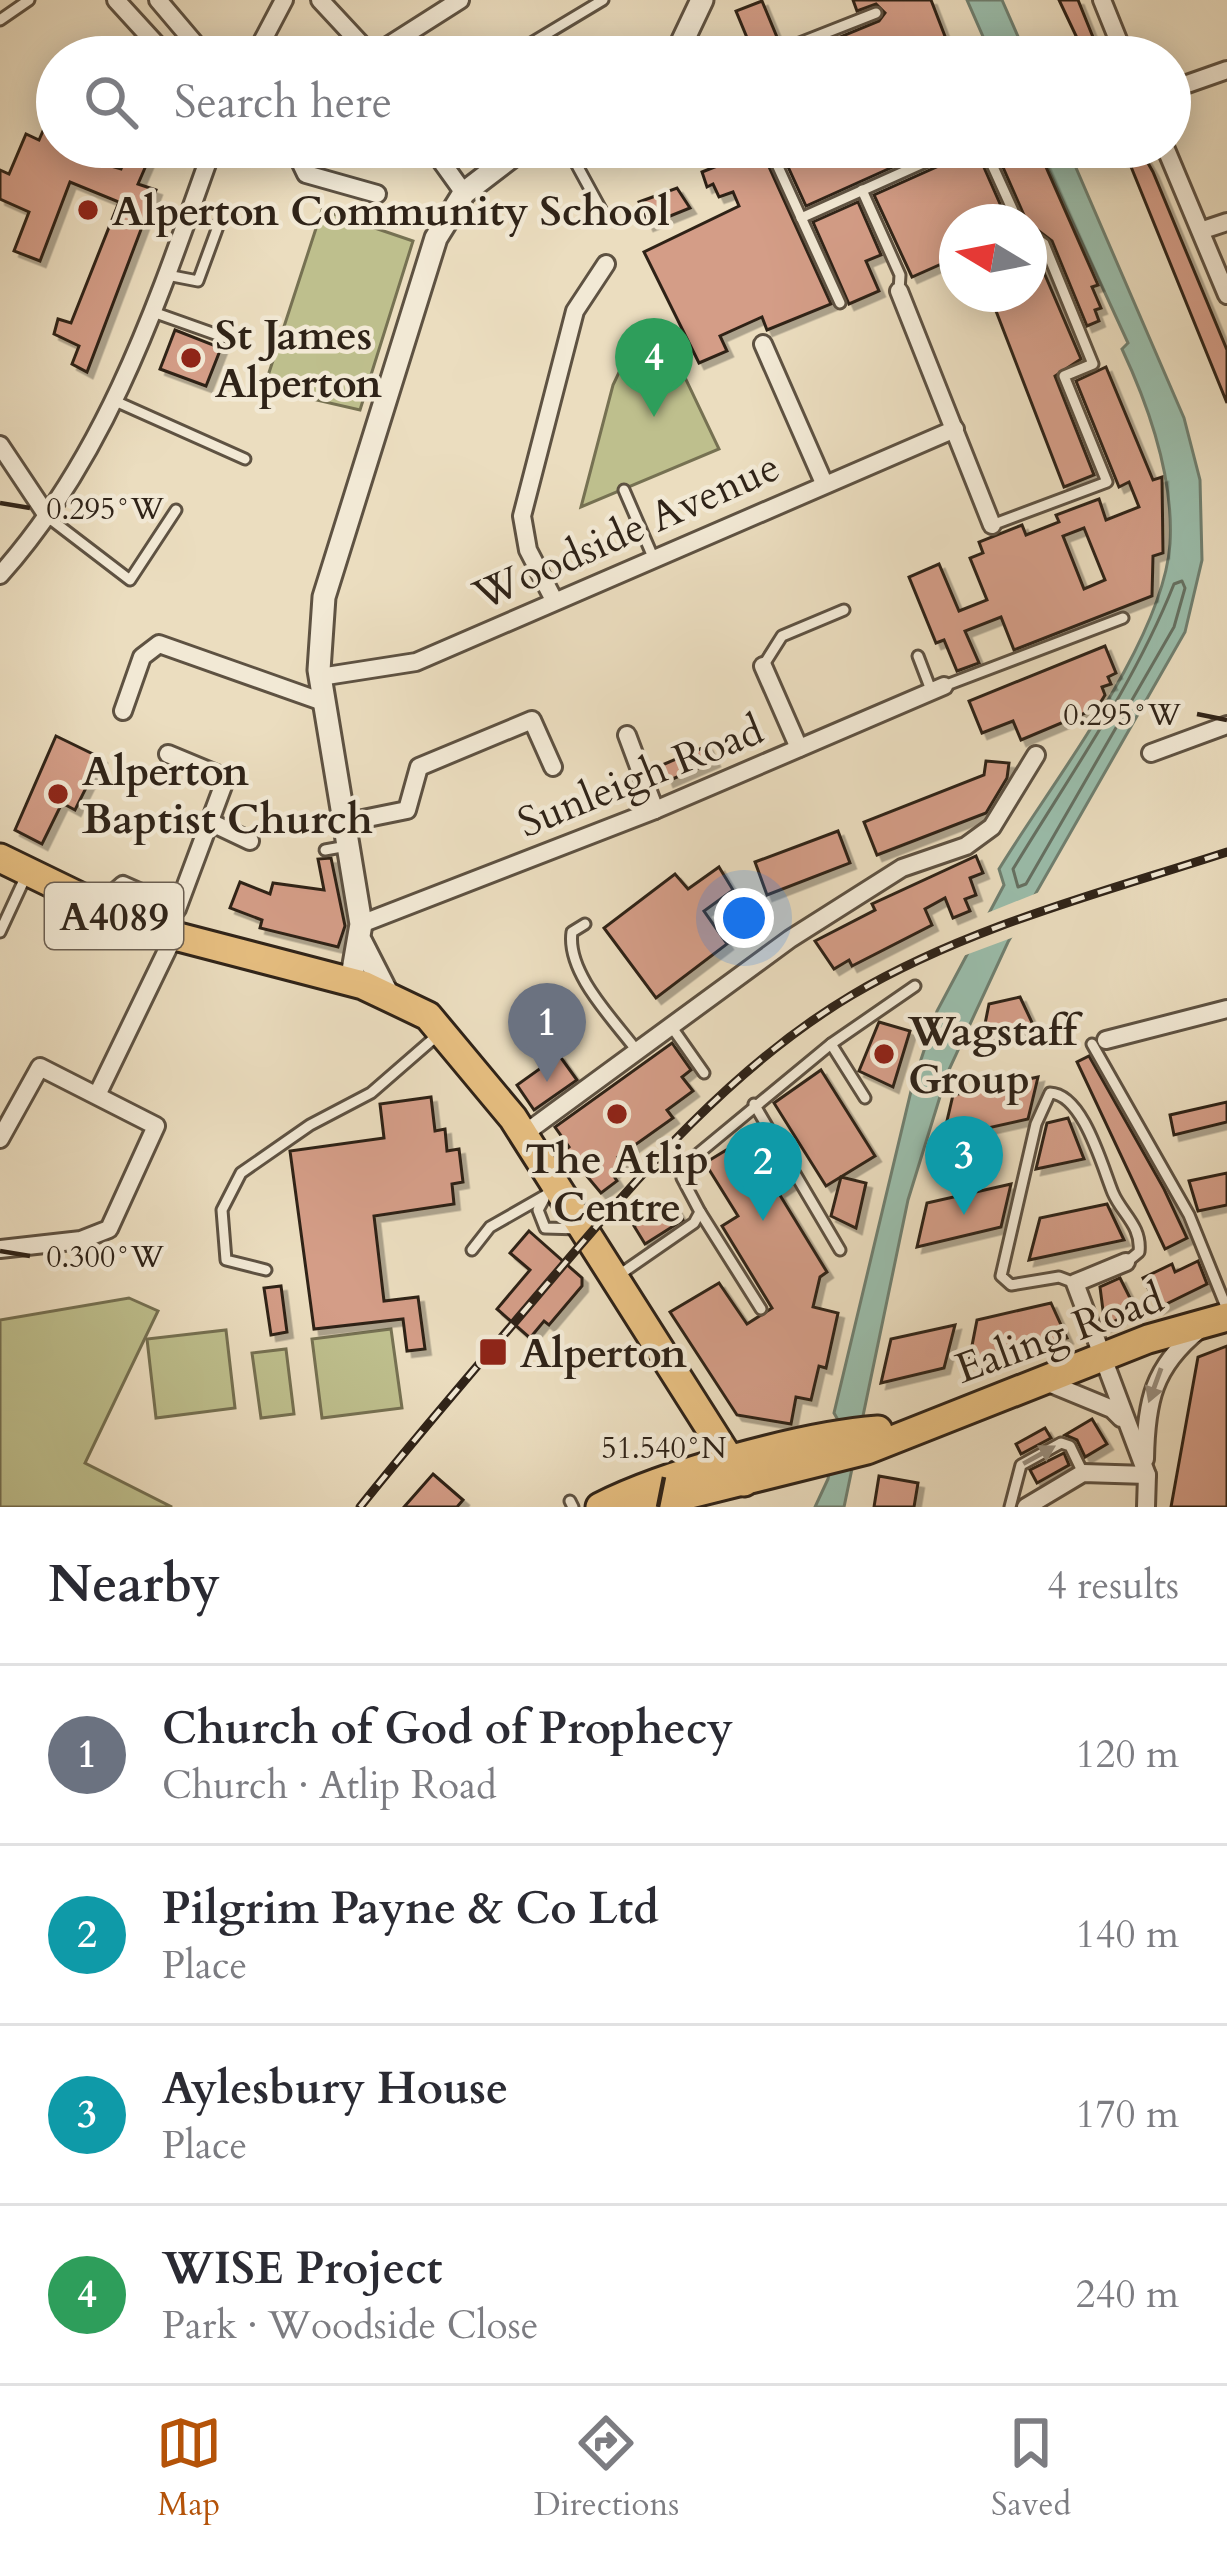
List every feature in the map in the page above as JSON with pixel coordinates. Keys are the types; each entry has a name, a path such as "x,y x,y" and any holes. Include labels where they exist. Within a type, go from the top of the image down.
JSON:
{"main road":[{"name":"A4089","path":"0,857 97,908 173,938 387,993 443,1029 524,1134 738,1471"},
{"name":"Ealing Road","path":"665,1491 922,1426 1221,1316"},
{"name":"Ealing Road","path":"738,1471 793,1466 826,1451"},
{"path":"600,1507 665,1491"},
{"path":"638,1507 665,1491"}],"street":[{"path":"116,0 149,36"},
{"path":"158,0 189,36"},
{"path":"265,36 284,0"},
{"path":"320,0 353,36"},
{"path":"403,36 460,0"},
{"path":"692,36 702,0"},
{"path":"1102,0 1117,36"},
{"path":"1191,83 1227,70"},
{"path":"0,575 48,517 115,401 205,168"},
{"path":"303,168 306,174 377,194"},
{"path":"446,168 464,193"},
{"path":"387,993 361,933 336,848 343,823 320,677 324,597 426,263 464,193 497,168"},
{"path":"1175,168 1227,295"},
{"path":"1203,230 1227,222"},
{"path":"554,600 528,550 522,516 575,311 607,264"},
{"path":"899,291 992,525"},
{"path":"763,344 824,483"},
{"name":"Woodside Avenue","path":"320,677 416,662 955,429"},
{"path":"0,445 48,517"},
{"path":"123,711 142,657 159,644 323,702"},
{"path":"763,666 799,748"},
{"name":"Sunleigh Road","path":"361,933 938,689"},
{"path":"343,823 406,810 418,767 530,713 553,767"},
{"path":"1151,754 1227,724"},
{"path":"627,735 655,810"},
{"path":"97,908 123,885 178,909 226,778 169,754"},
{"path":"524,1134 790,938 902,868 966,846 992,826 1036,755"},
{"path":"212,823 250,841"},
{"path":"352,982 361,933"},
{"path":"98,1093 173,938"},
{"path":"1099,1042 1227,1009"},
{"path":"0,1139 40,1067 156,1126 109,1229 81,1240 0,1249"},
{"path":"1126,1262 1075,1283 1146,1472"},
{"path":"1146,1507 1154,1380 1180,1345 1221,1316"},
{"path":"1044,1381 1112,1409 1130,1428"},
{"path":"1026,1507 1083,1473 1146,1472"}],"lane":[{"path":"0,20 29,0"},
{"path":"543,36 603,0"},
{"path":"817,36 876,13"},
{"path":"578,168 603,213"},
{"path":"778,168 840,303"},
{"path":"801,218 912,168"},
{"path":"994,168 1010,204"},
{"path":"862,190 900,275 899,291"},
{"path":"167,275 198,281 220,221"},
{"path":"992,525 1107,482 1064,376 1093,364 1047,251"},
{"path":"153,312 230,339"},
{"path":"115,401 245,459"},
{"path":"624,490 652,557"},
{"path":"48,517 130,580 176,510"},
{"path":"763,666 782,636 844,610"},
{"path":"918,656 938,689 1123,618"},
{"path":"0,932 27,873"},
{"path":"585,924 572,932 571,944 587,983 637,1052"},
{"path":"761,1309 685,1186 683,1170 754,1105 915,986"},
{"path":"670,1026 704,1073"},
{"path":"266,1270 226,1260 222,1210 241,1172 310,1125 371,1093 443,1029"},
{"path":"1099,1042 1189,1216 1221,1316"},
{"path":"832,1044 865,1098"},
{"path":"1075,1283 1059,1277 1011,1285 1001,1276 1036,1124 1050,1093 1070,1102 1096,1142 1114,1197 1138,1235 1139,1252 1126,1262"},
{"path":"754,1105 840,1250"},
{"path":"472,1250 490,1227 558,1188"},
{"path":"614,1278 687,1231 700,1212"},
{"path":"1010,1507 1021,1466 1061,1443 1070,1446 1083,1473"}],"shaded area":[{"path":"322,210 413,241 360,410 264,388"},
{"path":"641,326 681,369 719,449 581,507 613,385"},
{"path":"129,1298 158,1311 85,1463 172,1507 0,1507 0,1320"},
{"path":"391,1329 402,1408 322,1418 312,1339"},
{"path":"226,1330 235,1408 156,1418 147,1339"},
{"path":"286,1349 294,1414 261,1418 252,1353"}],"water":[{"path":"967,0 1002,0 1018,36 983,36"},
{"path":"1048,168 1076,168 1184,418 1200,480 1202,560 1185,632 1008,942 947,1074 908,1200 844,1507 815,1507 828,1479 838,1420 834,1413 912,1087 937,1011 1004,885 999,869 1101,712 1148,624 1163,583 1170,544 1168,494 1151,420 1122,349 1128,343"}],"pier":[{"path":"1042,891 1019,935 963,956 982,915"}],"building":[{"path":"853,0 931,0 945,36 842,36 879,21 885,13 876,4 857,11"},
{"path":"1059,0 1078,0 1093,36 1076,36"},
{"path":"762,1 777,36 746,36 736,11"},
{"path":"26,134 36,139 36,168 145,168 138,184 156,190 87,372 72,364 79,346 54,334 58,319 71,323 119,202 70,182 40,261 14,251 29,212 0,199 0,170 9,174"},
{"path":"769,168 831,304 767,330 762,317 720,336 727,351 699,363 644,252 739,206 733,192 719,197 713,184 707,187 702,172"},
{"path":"789,168 890,168 806,206"},
{"path":"934,168 984,168 1000,204 939,204 939,265 912,277 874,195"},
{"path":"1003,168 1046,168 1098,285 1092,287 1101,308 1095,310 1099,321 1087,326 1047,237 1047,204 1019,204"},
{"path":"1132,168 1153,172 1227,350 1227,403"},
{"path":"677,188 690,208 648,225 639,202"},
{"path":"858,202 881,255 866,261 879,291 849,304 813,222"},
{"path":"1047,280 1081,359 1055,376 1094,475 1064,487 996,312 1047,312"},
{"name":"St James Alperton","path":"175,330 221,348 206,386 160,369"},
{"path":"1106,367 1153,480 1162,477 1163,553 1153,556 1152,596 1014,650 1001,617 965,631 979,663 957,671 944,640 936,643 909,577 939,564 959,611 987,600 970,558 983,553 979,542 1022,525 1026,535 1059,522 1056,515 1099,499 1106,520 1139,507 1129,482 1119,487 1076,381","holes":["1084,528 1105,580 1084,589 1063,536"]},
{"path":"1105,646 1116,673 1108,677 1111,684 1102,687 1105,695 1097,708 1021,740 1013,721 982,733 969,701"},
{"name":"Alperton Baptist Church","path":"56,736 101,758 75,810 62,803 42,844 15,830"},
{"path":"707,746 714,761 668,781 662,765"},
{"path":"986,761 1009,763 1007,778 986,813 877,855 864,822 984,775"},
{"path":"838,831 850,863 767,895 755,862"},
{"path":"976,856 983,873 970,878 976,895 965,899 970,911 953,918 945,898 925,909 932,925 852,966 849,960 834,969 815,941 875,910 872,904"},
{"path":"331,858 345,926 338,947 260,928 262,920 230,908 240,882 270,894 273,883 324,890 318,859"},
{"path":"719,867 733,890 704,911 727,944 656,998 604,928 675,874 688,889"},
{"path":"1020,997 1036,1031 981,1044 989,1004"},
{"name":"Wagstaff Group","path":"879,1022 910,1031 893,1087 859,1071"},
{"name":"The Atlip Centre","path":"672,1043 691,1070 682,1077 693,1091 667,1110 673,1118 618,1157 624,1164 612,1173 617,1181 601,1193 565,1150 569,1147 555,1127"},
{"path":"559,1055 577,1080 534,1110 517,1085"},
{"path":"1089,1056 1187,1238 1165,1249 1077,1062"},
{"path":"821,1070 875,1156 826,1186 774,1103"},
{"path":"1038,1077 1028,1119 943,1138 953,1095"},
{"path":"431,1097 435,1131 445,1129 447,1151 459,1149 463,1182 452,1184 454,1204 374,1216 384,1301 418,1297 425,1349 407,1351 403,1319 314,1329 290,1151 384,1138 380,1104"},
{"path":"1227,1102 1227,1122 1174,1135 1170,1115"},
{"path":"1068,1118 1084,1159 1036,1169 1047,1123"},
{"path":"759,1130 790,1184 778,1192 827,1272 820,1277 813,1307 838,1313 826,1368 819,1366 811,1400 796,1397 791,1424 737,1415 670,1312 719,1283 747,1324 772,1308 722,1226 738,1216 705,1163"},
{"path":"1227,1173 1227,1205 1198,1211 1189,1181"},
{"path":"841,1177 866,1183 856,1228 831,1216"},
{"path":"1011,1184 1001,1227 917,1247 927,1203"},
{"path":"672,1202 683,1220 645,1244 634,1226"},
{"path":"1107,1204 1124,1240 1029,1260 1040,1218"},
{"path":"529,1231 582,1278 582,1286 549,1325 544,1321 530,1338 497,1309 530,1270 510,1253"},
{"path":"1198,1261 1207,1284 1158,1308 1143,1278 1172,1264 1175,1272"},
{"path":"1120,1278 1136,1310 1105,1326 1100,1287"},
{"path":"281,1286 287,1332 271,1335 264,1288"},
{"path":"1051,1303 1067,1338 969,1361 977,1320"},
{"path":"955,1325 944,1368 881,1383 891,1339"},
{"path":"1227,1346 1227,1507 1171,1507 1198,1357"},
{"path":"1092,1419 1107,1444 1085,1457 1077,1440 1065,1435"},
{"path":"1045,1428 1051,1438 1021,1454 1016,1444"},
{"path":"1064,1453 1069,1465 1037,1483 1030,1470"},
{"path":"433,1474 463,1500 457,1507 404,1507"},
{"path":"879,1476 918,1483 914,1507 874,1507"}],"railway":[{"path":"360,1507 648,1168 724,1092 807,1024 852,995 941,950 1035,913 1227,852"}],"place":[{"name":"Alperton Community School","path":"88,210"},
{"name":"St James Alperton","path":"191,358"},
{"name":"WISE Project","path":"654,417"},
{"name":"Alperton Baptist Church","path":"58,794"},
{"name":"Wagstaff Group","path":"884,1054"},
{"name":"Church of God of Prophecy","path":"547,1082"},
{"name":"The Atlip Centre","path":"617,1114"},
{"name":"Aylesbury House","path":"964,1215"},
{"name":"Pilgrim Payne & Co Ltd","path":"763,1221"},
{"name":"Alperton","path":"493,1352"}]}
